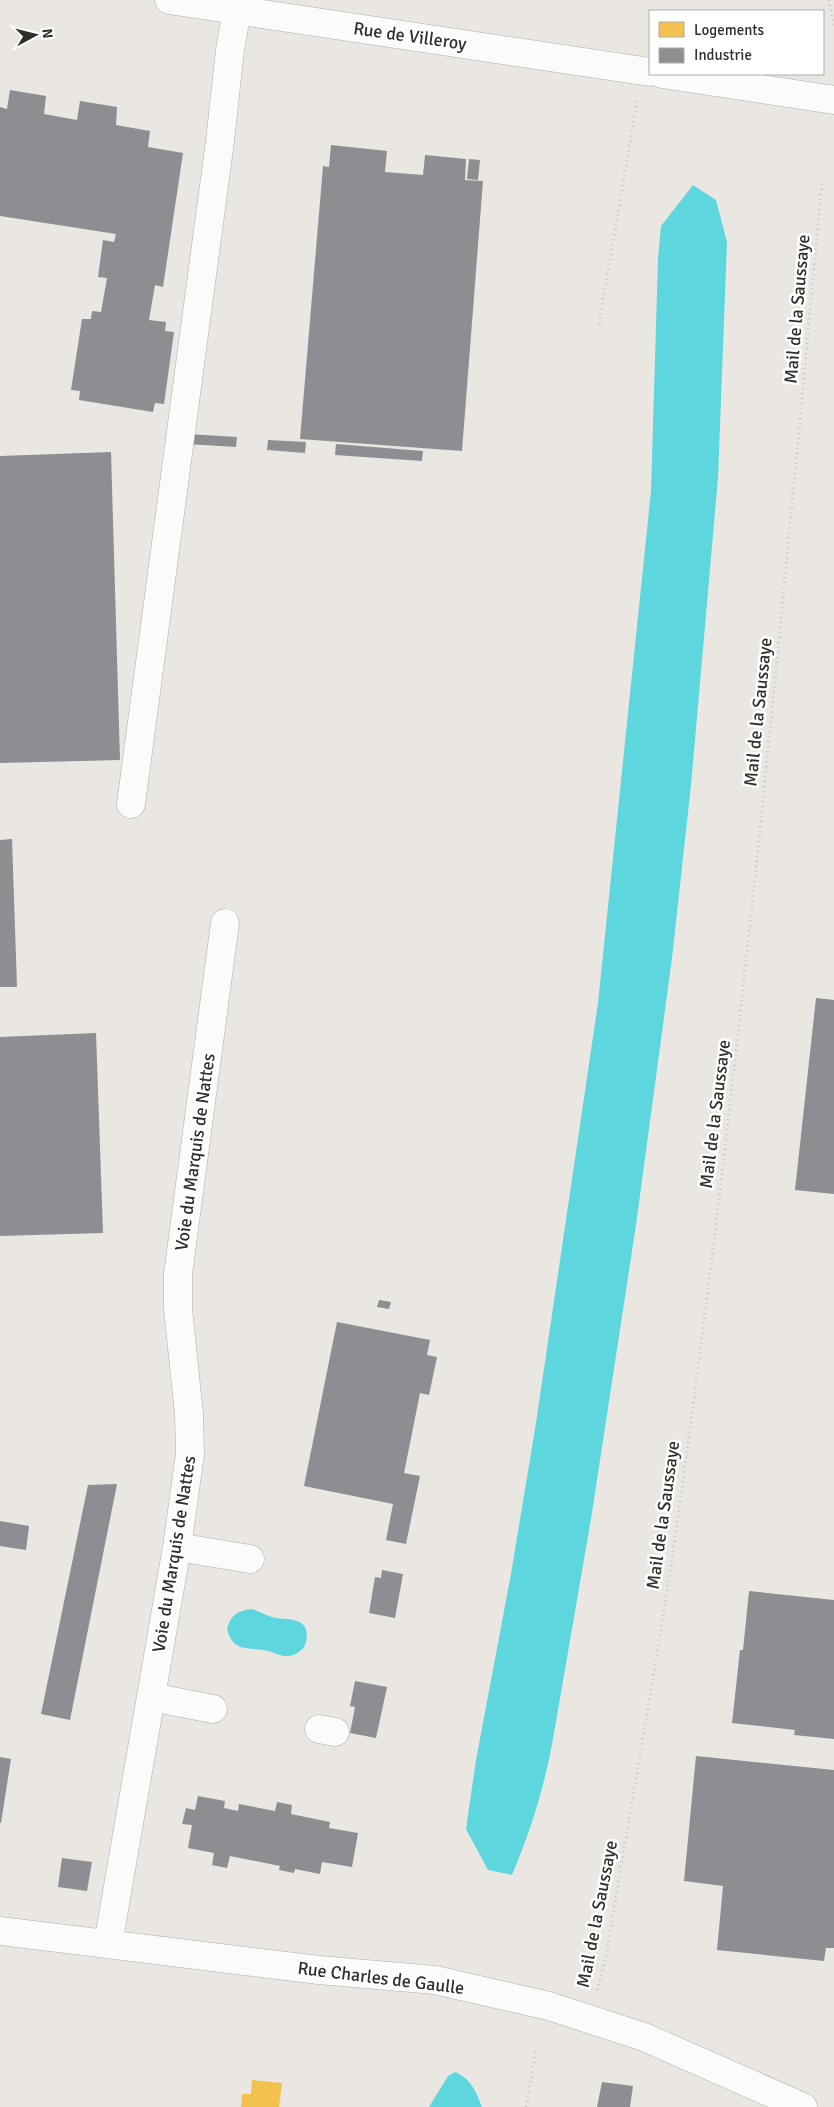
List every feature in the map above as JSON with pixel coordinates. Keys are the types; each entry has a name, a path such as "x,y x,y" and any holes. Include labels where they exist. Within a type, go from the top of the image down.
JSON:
{"street":[{"name":"Rue de Villeroy","path":"172,0 237,10 281,8 649,72"},
{"path":"131,804 237,10"},
{"name":"Rue de Villeroy","path":"671,75 834,100"},
{"name":"Voie du Marquis de Nattes","path":"108,1944 177,1546 190,1454 189,1414 178,1309 178,1274 225,923"},
{"path":"177,1546 250,1559"},
{"path":"151,1697 213,1709"},
{"name":"Rue Charles de Gaulle","path":"0,1931 319,1970 435,1980 549,2006 644,2037 804,2107"}],"path":[{"path":"829,0 834,27"},
{"path":"600,324 650,75"},
{"name":"Mail de la Saussaye","path":"597,1992 606,1957 675,1534 733,1088 784,594 822,183"},
{"path":"526,2107 536,2050"}],"water":[{"path":"693,185 716,200 727,242 718,478 691,785 672,958 636,1225 591,1519 547,1770 532,1823 512,1875 488,1870 466,1829 476,1760 511,1574 536,1423 598,1003 651,491 658,259 661,226"},
{"path":"251,1609 275,1618 295,1620 301,1623 307,1633 303,1648 295,1654 286,1656 241,1647 233,1642 227,1629 230,1620 235,1614"},
{"path":"455,2072 465,2078 472,2086 482,2107 429,2107 448,2076"}],"building: Logements":[{"path":"252,2080 282,2083 279,2107 241,2107 242,2094 251,2094"}],"building: Industrie":[{"path":"10,90 46,96 44,114 77,120 80,101 117,107 116,125 150,131 148,147 183,153 163,287 155,285 149,320 166,322 165,331 174,332 164,404 155,403 153,412 79,400 80,391 71,390 82,319 91,319 92,311 101,312 107,278 98,277 103,240 114,242 116,234 0,216 0,107 7,109"},
{"path":"331,145 387,151 385,172 423,175 425,155 466,159 465,180 483,181 462,451 300,439 323,166 329,167"},
{"path":"469,159 480,160 478,180 467,179"},
{"path":"187,434 237,437 236,447 187,444"},
{"path":"268,440 306,442 305,453 267,450"},
{"path":"336,444 423,451 422,461 335,455"},
{"path":"111,452 120,760 0,763 0,456"},
{"path":"12,839 17,987 0,987 0,840"},
{"path":"816,998 834,1000 834,1194 795,1190"},
{"path":"96,1033 103,1233 0,1236 0,1037"},
{"path":"379,1300 391,1302 389,1309 377,1307"},
{"path":"337,1322 430,1340 427,1355 437,1357 429,1395 420,1393 404,1473 420,1476 406,1544 386,1540 393,1504 304,1486"},
{"path":"117,1484 70,1720 41,1714 88,1485"},
{"path":"0,1521 29,1526 26,1550 0,1546"},
{"path":"382,1570 403,1574 395,1618 369,1613 375,1577 381,1578"},
{"path":"749,1591 834,1600 834,1739 794,1735 795,1730 732,1723 740,1650 743,1650"},
{"path":"355,1681 387,1687 376,1738 350,1733 355,1707 350,1706"},
{"path":"696,1756 834,1770 834,1948 826,1948 824,1961 717,1950 723,1886 684,1881"},
{"path":"0,1757 11,1759 1,1823 0,1823"},
{"path":"198,1796 225,1801 224,1808 238,1811 239,1804 275,1811 277,1802 292,1805 291,1814 330,1822 329,1828 358,1833 352,1867 322,1862 320,1874 295,1869 294,1873 279,1870 280,1866 230,1856 227,1868 212,1865 214,1853 188,1848 192,1825 182,1824 186,1808 195,1810"},
{"path":"62,1858 92,1862 87,1891 58,1887"},
{"path":"602,2082 633,2086 630,2107 597,2107"}]}
